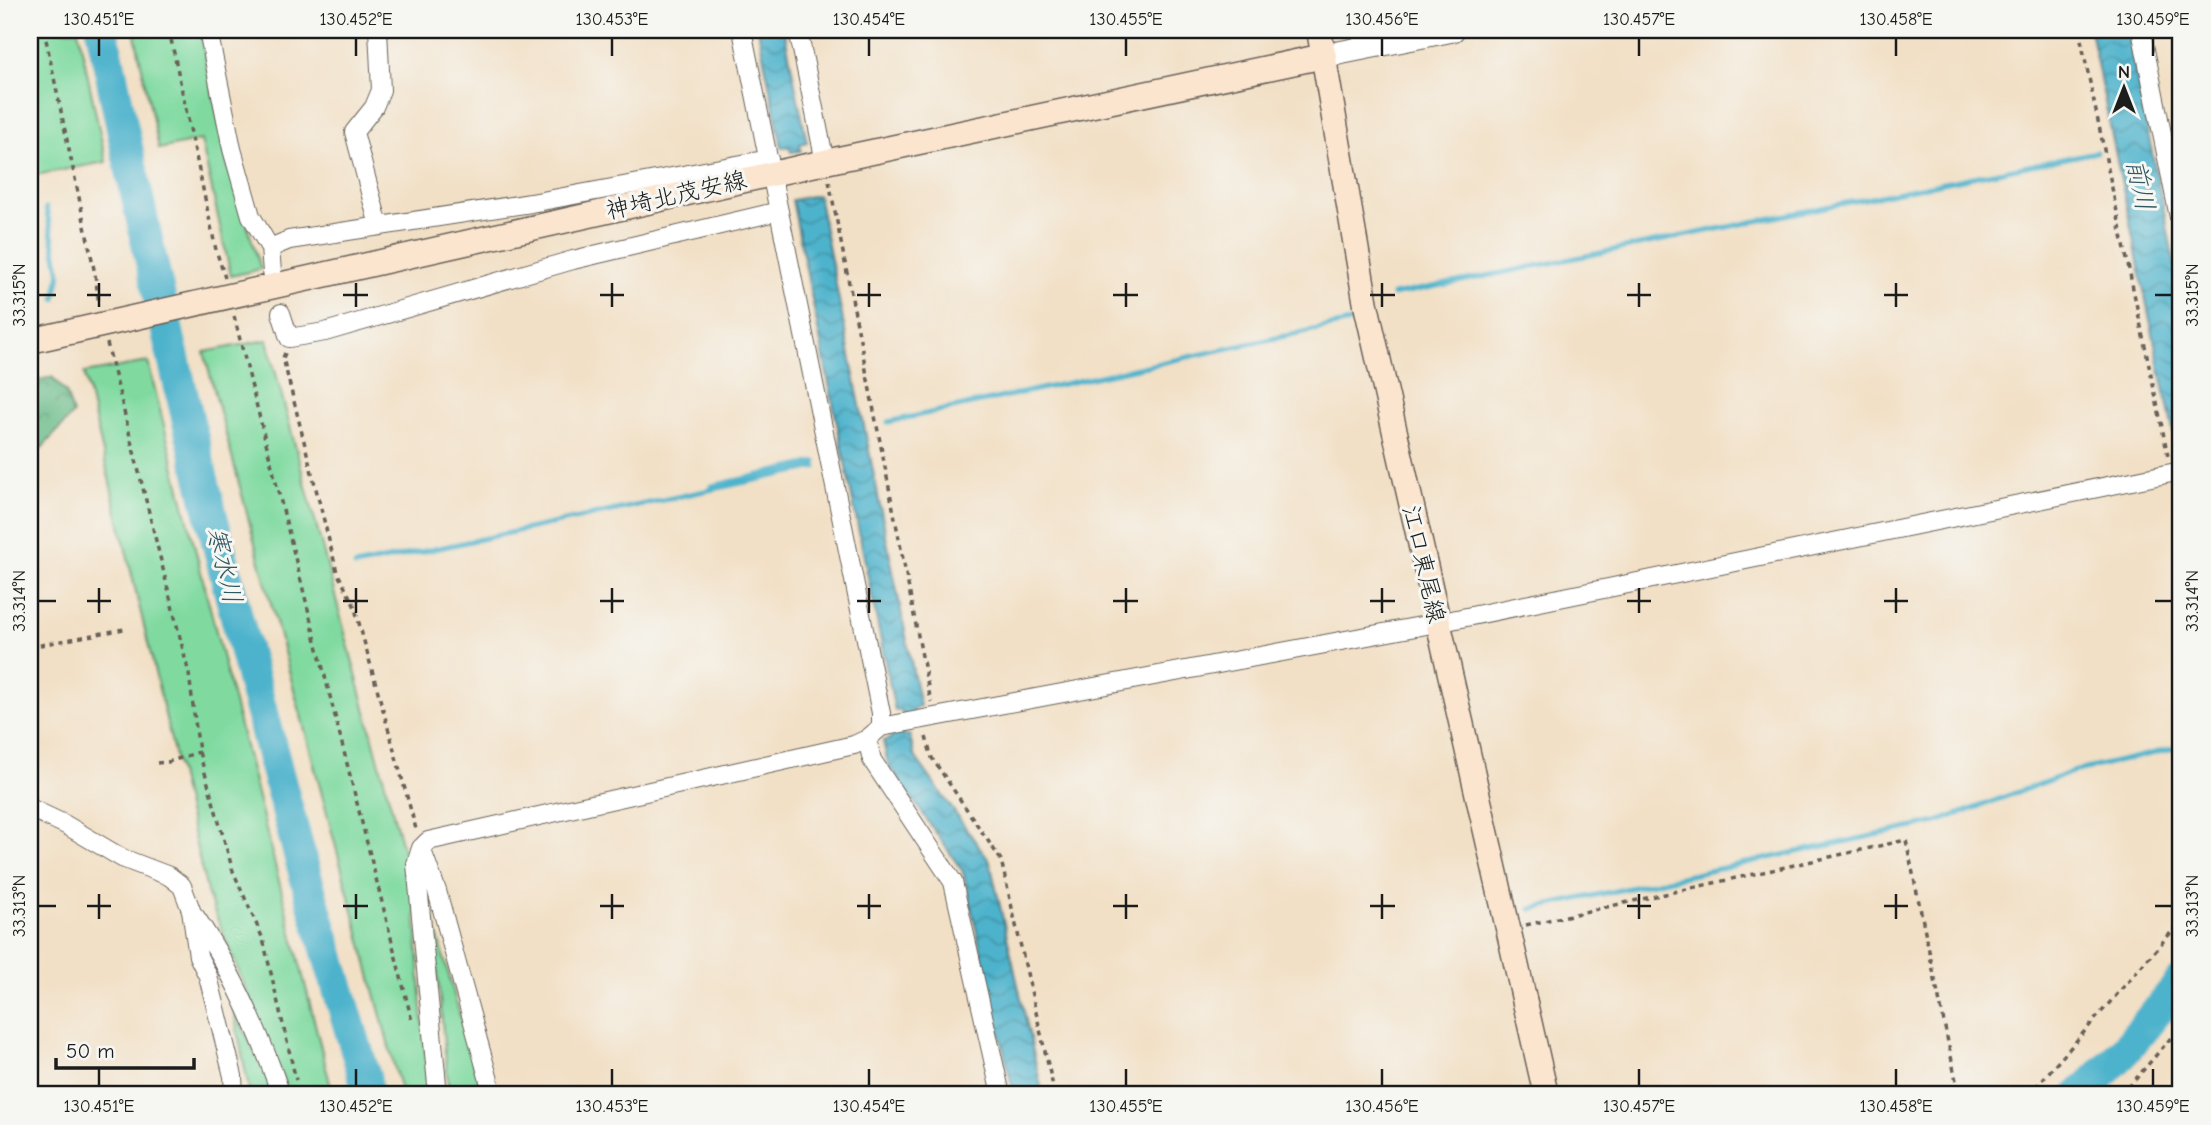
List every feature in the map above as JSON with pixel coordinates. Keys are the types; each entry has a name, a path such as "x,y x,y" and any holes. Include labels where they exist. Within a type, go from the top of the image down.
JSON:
{"main road":[{"name":"江口東尾線","path":"1319,30 1366,305 1546,1095"},
{"name":"神埼北茂安線","path":"30,341 230,296 770,166 825,162 1324,56"}],"street":[{"path":"208,30 232,149 251,216 270,248 272,272"},
{"path":"378,30 381,90 374,107 354,132 379,226"},
{"path":"742,30 878,700 904,723"},
{"path":"798,30 825,162"},
{"path":"1324,56 1453,30"},
{"path":"2141,30 2181,227"},
{"path":"270,248 289,240 770,166"},
{"path":"281,313 289,338 325,332 573,260 779,211"},
{"path":"438,1095 416,864 421,848 428,841 854,745 904,723 1437,623 2176,472"},
{"path":"867,740 872,760 953,882 1001,1095"},
{"path":"30,808 66,825 122,858 169,876 182,886 191,910 198,956 208,976 233,1076 234,1095"},
{"path":"421,848 437,891 493,1095"},
{"path":"191,910 215,945 269,1059 281,1095"}],"path":[{"path":"44,30 95,274 101,326 189,674 199,752 233,871 263,939 297,1082"},
{"path":"169,30 237,336 414,1032"},
{"path":"2079,30 2176,472 2181,524"},
{"path":"825,162 931,699 904,723 924,731 932,758 1001,860 1055,1095"},
{"path":"289,338 283,358 337,572 354,605 421,848"},
{"path":"30,647 124,629"},
{"path":"157,763 199,752"},
{"path":"1508,929 1906,840 1959,1095"},
{"path":"2029,1095 2181,921"},
{"path":"2122,1095 2181,1026"}],"green space":[{"path":"30,30 78,30 106,162 30,176"},
{"path":"134,30 200,30 227,162 261,269 231,276 201,140 159,149"},
{"path":"267,340 414,892 428,1095 402,1095 204,352"},
{"path":"148,362 333,1095 289,1095 208,896 84,373"},
{"path":"52,377 66,392 73,414 30,461 30,382"},
{"path":"432,915 482,1095 449,1095"},
{"path":"233,1008 266,1074 272,1095 250,1095"}],"water":[{"path":"758,30 784,30 807,142 800,144 801,151 791,152 789,146 782,148"},
{"name":"前川","path":"2090,30 2127,30 2181,295 2181,455 2178,455"},
{"path":"818,195 920,706 914,708 902,736 910,735 914,755 990,862 1043,1095 1014,1095 963,872 888,764 883,741 890,739 903,715 902,710 895,711 792,200"}],"waterway":[{"name":"寒水川","path":"102,30 145,233 216,536 295,838 365,1078 366,1095"},
{"path":"1393,295 2096,152"},
{"path":"46,208 60,274 55,299"},
{"path":"888,422 1350,322"},
{"path":"712,486 816,462"},
{"path":"355,566 816,467"},
{"path":"1531,909 1937,822 2072,772 2181,747"},
{"path":"2080,1095 2121,1055 2181,982"}]}
